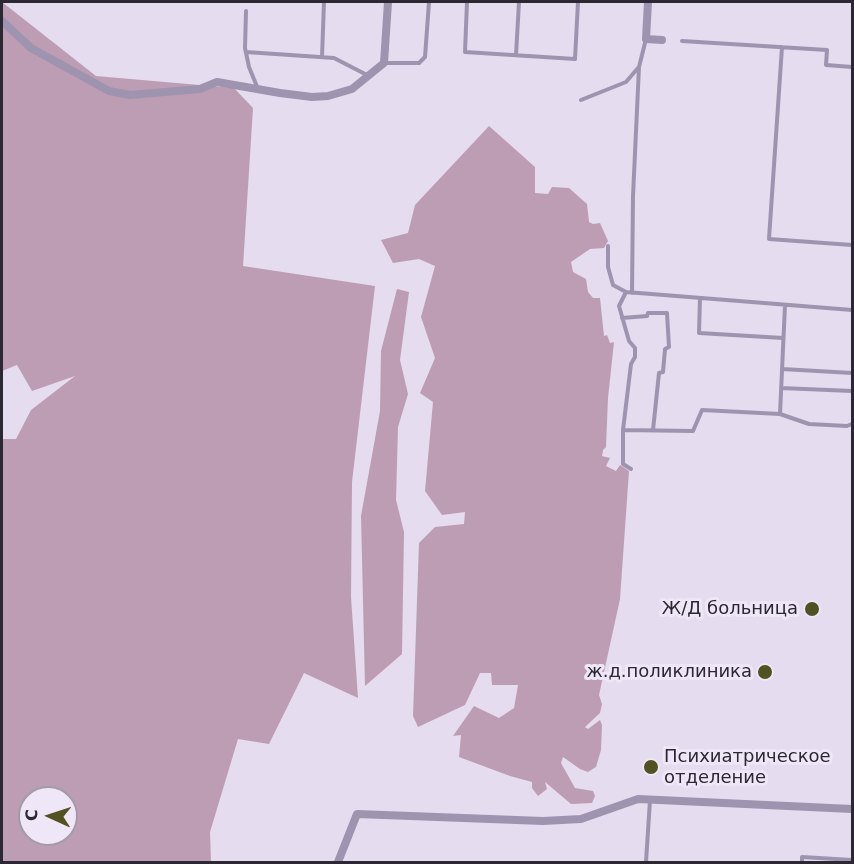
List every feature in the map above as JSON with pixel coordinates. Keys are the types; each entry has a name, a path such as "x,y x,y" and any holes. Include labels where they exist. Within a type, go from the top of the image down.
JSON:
{"street":[{"path":"2,21 31,48 109,91 130,95 200,89 217,82 312,97 328,96 352,88 384,63 388,2"},
{"path":"648,2 646,39 662,40"},
{"path":"338,862 357,814 543,821 581,819 638,799 852,809"}],"lane":[{"path":"322,57 324,2"},
{"path":"384,63 419,63 425,57 429,2"},
{"path":"467,2 465,52 575,59 578,2"},
{"path":"516,55 519,2"},
{"path":"246,11 246,52 249,67 259,89"},
{"path":"632,293 633,196 639,67 646,39"},
{"path":"682,41 826,50 826,65 852,67"},
{"path":"782,47 770,239 852,245"},
{"path":"246,52 334,58 368,76"},
{"path":"581,99 626,82 639,67"},
{"path":"608,246 608,267 613,285 626,292 852,310"},
{"path":"626,292 619,306 629,341 635,348 635,357 631,364 623,430 623,464 631,469"},
{"path":"700,298 699,333 783,338"},
{"path":"780,414 785,305"},
{"path":"622,318 647,316 648,313 667,313 669,347 665,349 663,372 659,373 653,430"},
{"path":"782,369 852,373"},
{"path":"781,388 852,392"},
{"path":"623,430 693,431 702,410 780,414 809,424 848,426 852,424"},
{"path":"646,862 650,799"},
{"path":"802,862 802,857 852,860"}],"shaded area":[{"path":"2,2 96,76 234,88 253,108 243,266 375,286 352,482 351,597 358,698 304,673 269,744 238,739 210,832 211,862 2,862 2,439 16,439 31,410 75,376 32,391 17,365 2,371"},
{"path":"489,126 535,167 535,193 548,194 552,187 569,188 587,204 589,222 600,223 608,241 604,248 590,249 571,262 573,272 586,279 588,292 593,298 600,298 604,336 607,335 610,343 614,342 606,447 602,456 610,458 606,466 616,471 620,465 629,471 620,599 599,695 602,704 600,713 585,727 588,729 600,720 602,725 601,750 596,767 588,772 563,757 561,763 575,788 593,791 595,796 592,803 571,804 545,782 547,789 538,796 532,788 532,782 459,757 461,735 453,736 474,706 499,718 514,708 518,685 492,685 491,673 480,673 465,705 418,727 413,716 419,543 435,527 464,524 465,512 442,515 425,491 433,402 420,393 435,358 421,317 435,266 419,259 393,263 381,240 408,233 415,205"},
{"path":"397,289 409,292 400,360 408,394 398,427 396,500 404,532 402,654 365,686 361,516 380,411 381,351"}],"place":[{"name":"Ж/Д больница","path":"812,609"},
{"name":"ж.д.поликлиника","path":"765,672"},
{"name":"Психиатрическое отделение","path":"651,767"}]}
